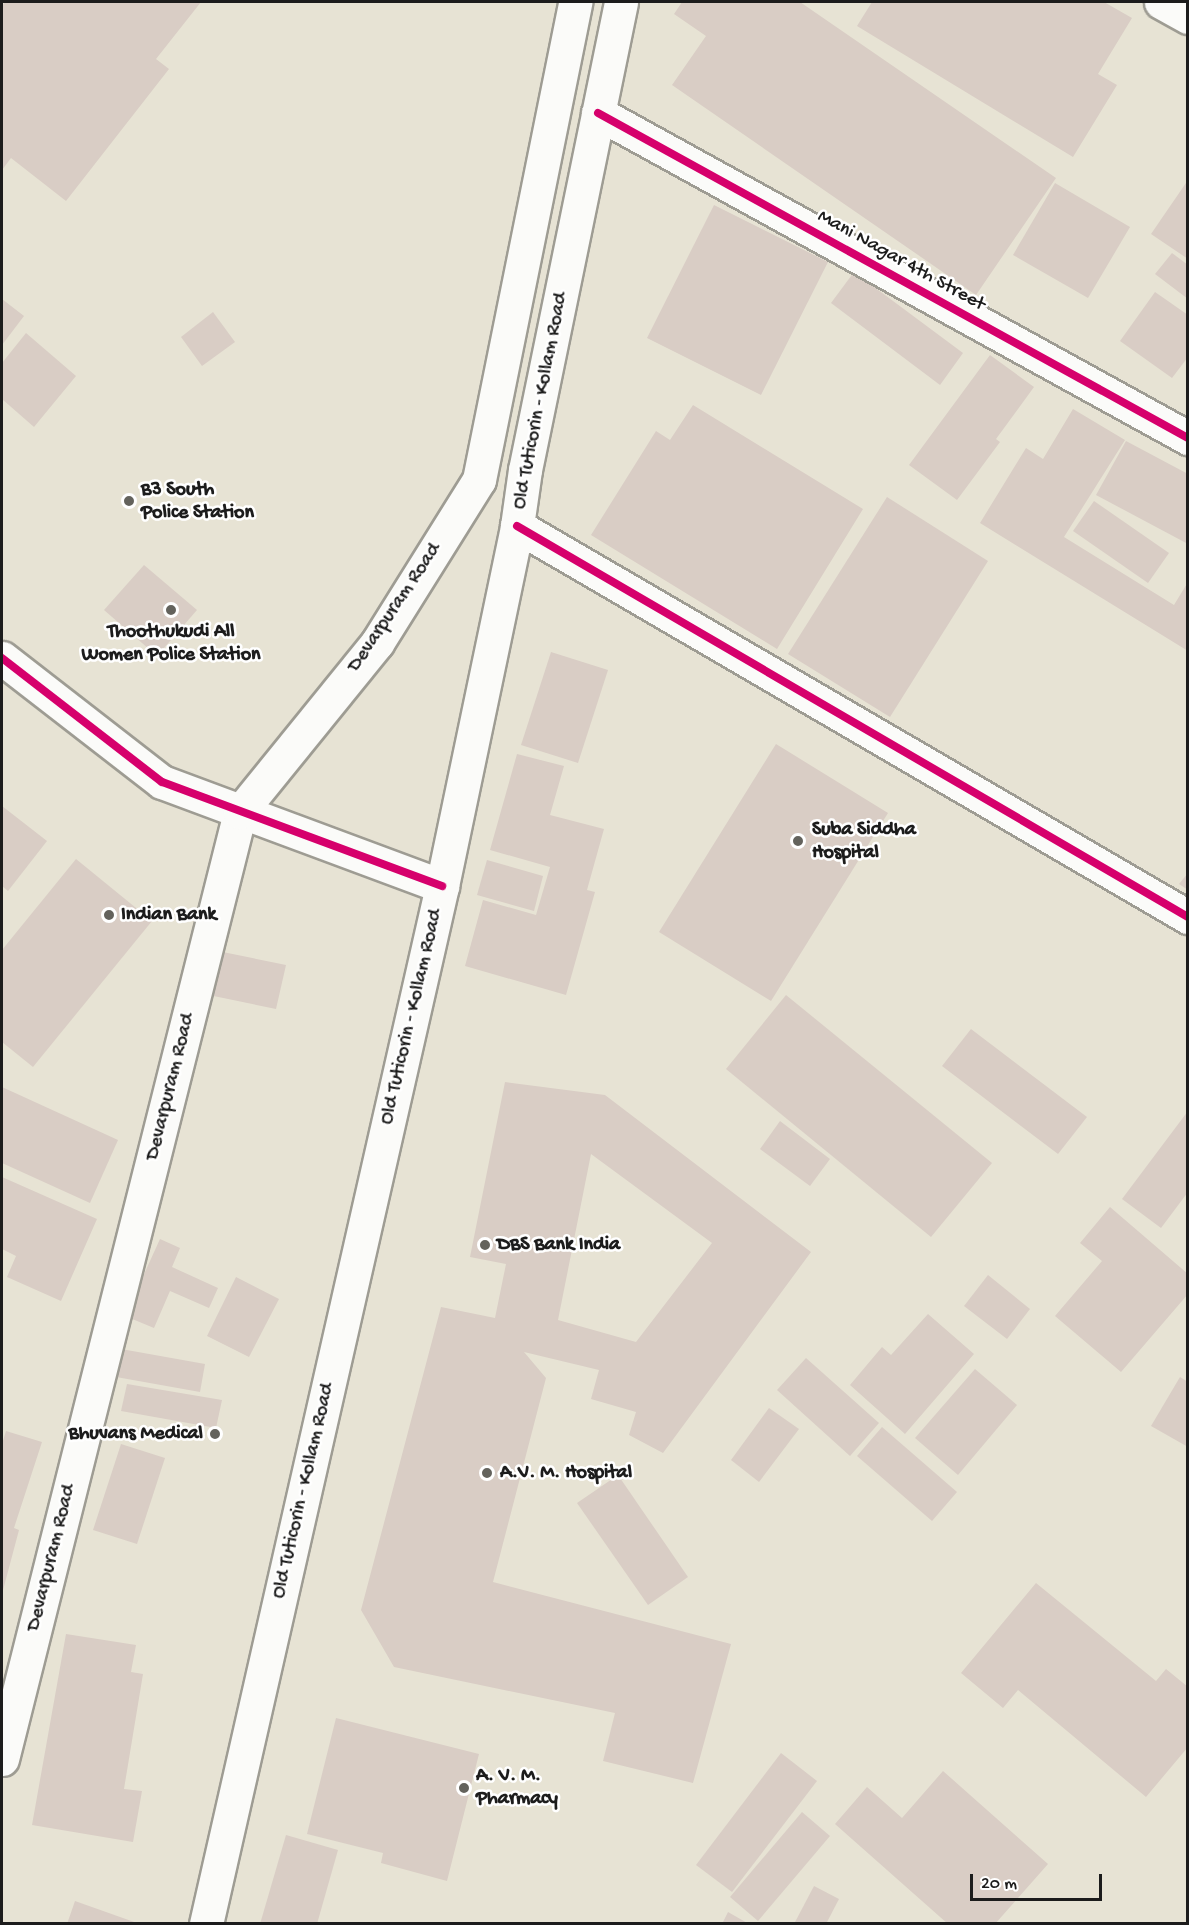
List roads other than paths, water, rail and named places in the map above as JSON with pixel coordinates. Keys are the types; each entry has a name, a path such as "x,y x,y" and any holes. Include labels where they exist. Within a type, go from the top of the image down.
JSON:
{"main road":[{"name":"Devarpuram Road","path":"2,1759 240,812 377,643 479,480 575,2"},
{"name":"Old Tuticorin - Kollam Road","path":"206,1923 442,886 517,526 527,458 621,2"},
{"path":"1161,2 1188,17"},
{"name":"Mani Nagar 4th Street","path":"598,113 1188,438"},
{"path":"517,526 1188,917"},
{"path":"2,658 162,782 442,886"}],"place":[{"name":"B3 South Police Station","path":"129,501"},
{"name":"Thoothukudi All Women Police Station","path":"171,610"},
{"name":"Suba Siddha Hospital","path":"798,841"},
{"name":"Indian Bank","path":"109,915"},
{"name":"DBS Bank India","path":"485,1245"},
{"name":"Bhuvans Medical","path":"215,1434"},
{"name":"A.V. M. Hospital","path":"487,1473"},
{"name":"A. V. M. Pharmacy","path":"464,1788"}]}
